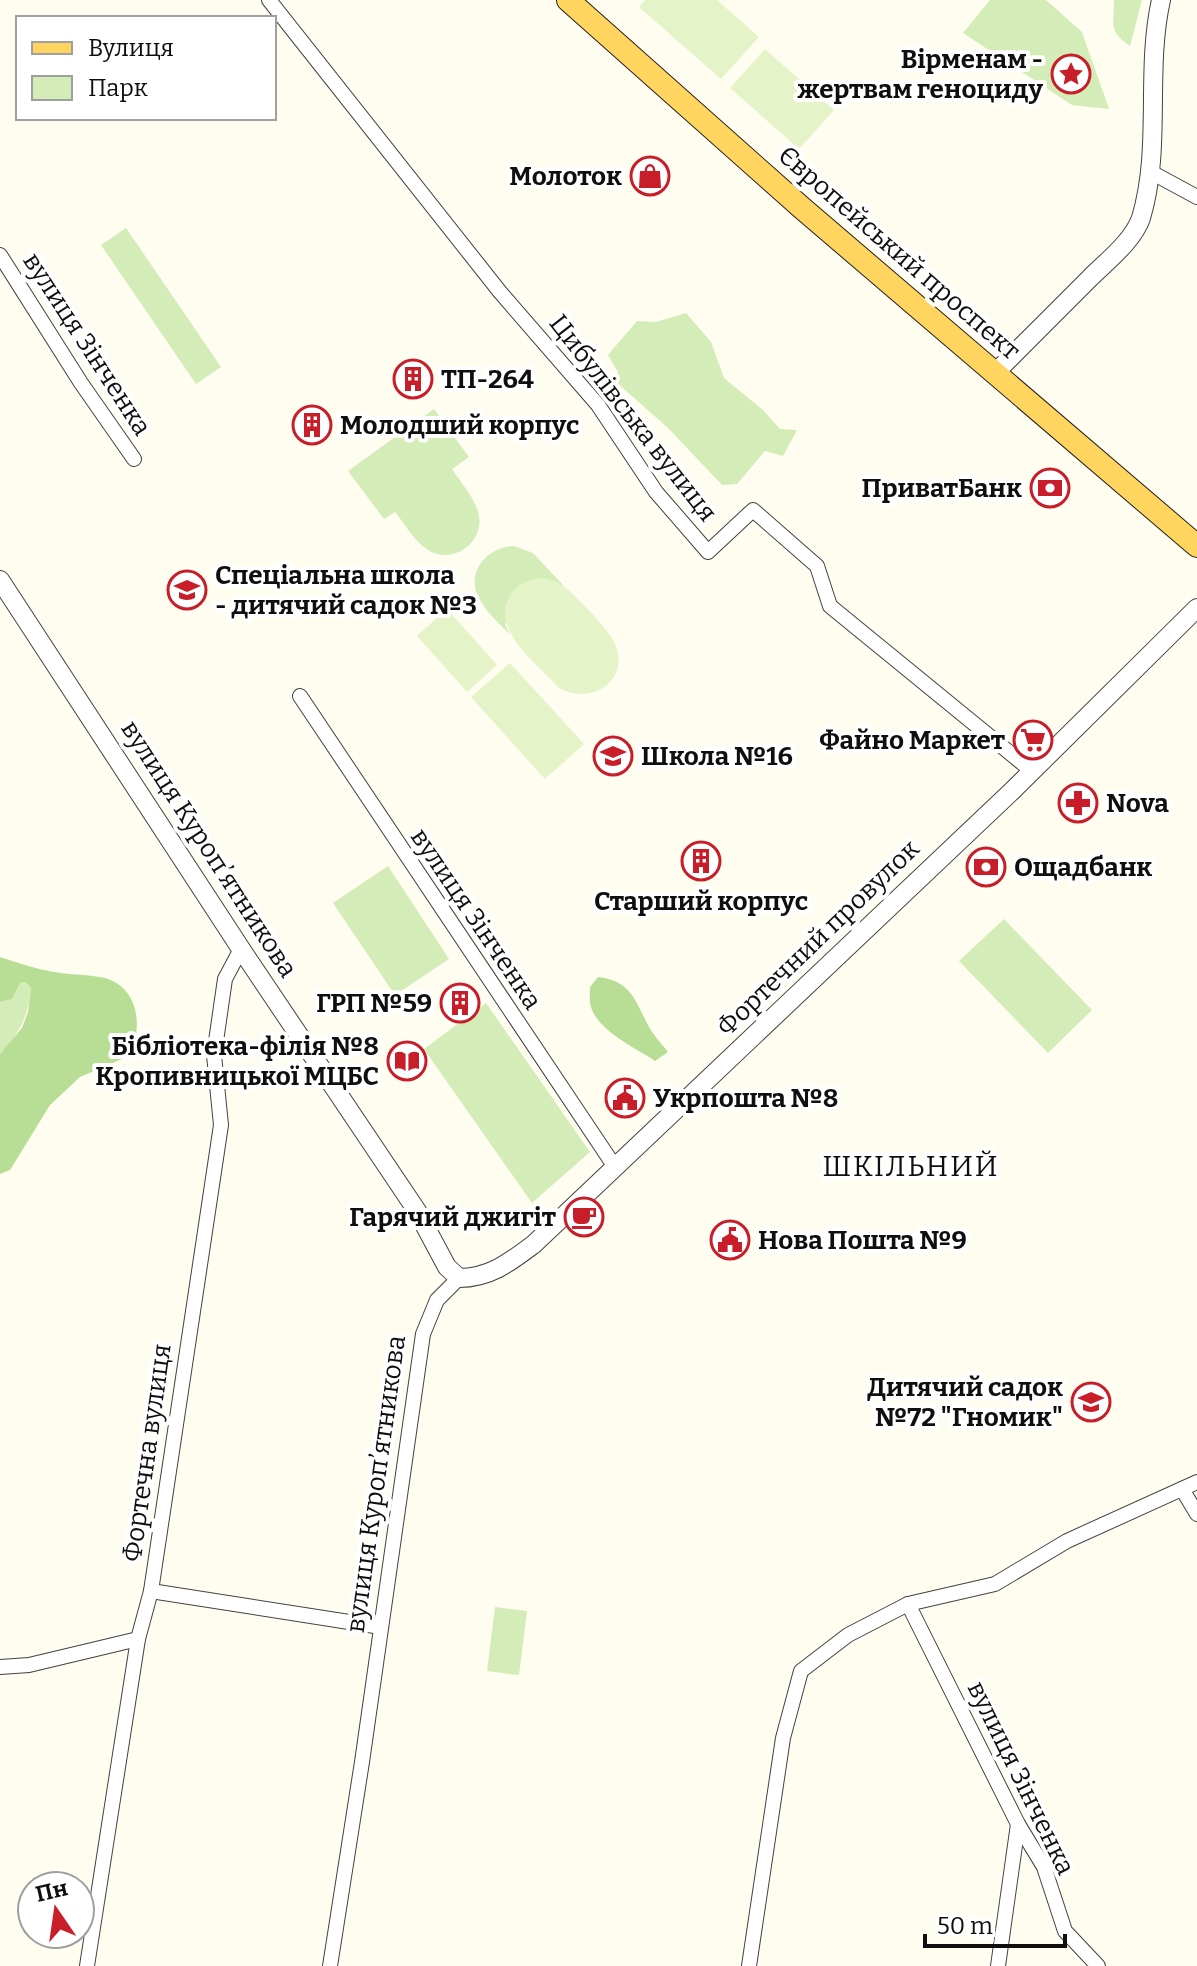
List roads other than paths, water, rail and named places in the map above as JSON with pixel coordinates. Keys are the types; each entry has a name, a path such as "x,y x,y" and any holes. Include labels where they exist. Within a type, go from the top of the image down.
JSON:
{"main road":[{"name":"Європейський проспект","path":"568,0 802,208 1197,546"}],"street":[{"name":"Цибулівська вулиця","path":"269,0 500,292 598,405 656,492 708,552 753,510 817,566 830,606 1032,771"},
{"path":"995,373 1136,229 1149,171 1154,49 1161,0"},
{"path":"1149,171 1197,197"},
{"name":"вулиця Зінченка","path":"0,255 81,383 134,459"},
{"name":"вулиця Куропʼятникова","path":"0,580 417,1211 447,1267 459,1278 437,1300 423,1334 330,1966"},
{"name":"Фортечний провулок","path":"459,1278 473,1278 501,1268 534,1244 1032,771 1197,608"},
{"name":"вулиця Зінченка","path":"300,696 615,1167"},
{"name":"Фортечна вулиця","path":"87,1966 138,1639 151,1591 221,1125 214,1055 225,979 241,949"},
{"path":"749,1966 783,1738 801,1671 848,1635 908,1604 995,1584 1067,1541 1197,1482"},
{"path":"1182,1489 1197,1514"},
{"path":"151,1591 381,1627"},
{"name":"вулиця Зінченка","path":"908,1604 1018,1824 1044,1867 1065,1931 1098,1966"},
{"path":"0,1667 29,1665 138,1639"},
{"path":"998,1966 1018,1824"}],"place":[{"name":"Вірменам - жертвам геноциду","path":"1071,74"},
{"name":"Молоток","path":"650,176"},
{"name":"ТП-264","path":"413,379"},
{"name":"Молодший корпус","path":"312,425"},
{"name":"ПриватБанк","path":"1050,488"},
{"name":"Спеціальна школа - дитячий садок №3","path":"187,590"},
{"name":"Файно Маркет","path":"1033,740"},
{"name":"Школа №16","path":"613,756"},
{"name":"Nova","path":"1078,803"},
{"name":"Старший корпус","path":"701,861"},
{"name":"Ощадбанк","path":"986,867"},
{"name":"ГРП №59","path":"460,1003"},
{"name":"Бібліотека-філія №8 Кропивницької МЦБС","path":"407,1061"},
{"name":"Укрпошта №8","path":"625,1098"},
{"name":"Гарячий джигіт","path":"584,1217"},
{"name":"Нова Пошта №9","path":"730,1240"},
{"name":"Дитячий садок №72 \"Гномик\"","path":"1091,1402"}],"district":[{"name":"ШКІЛЬНИЙ","path":"911,1166"}]}
